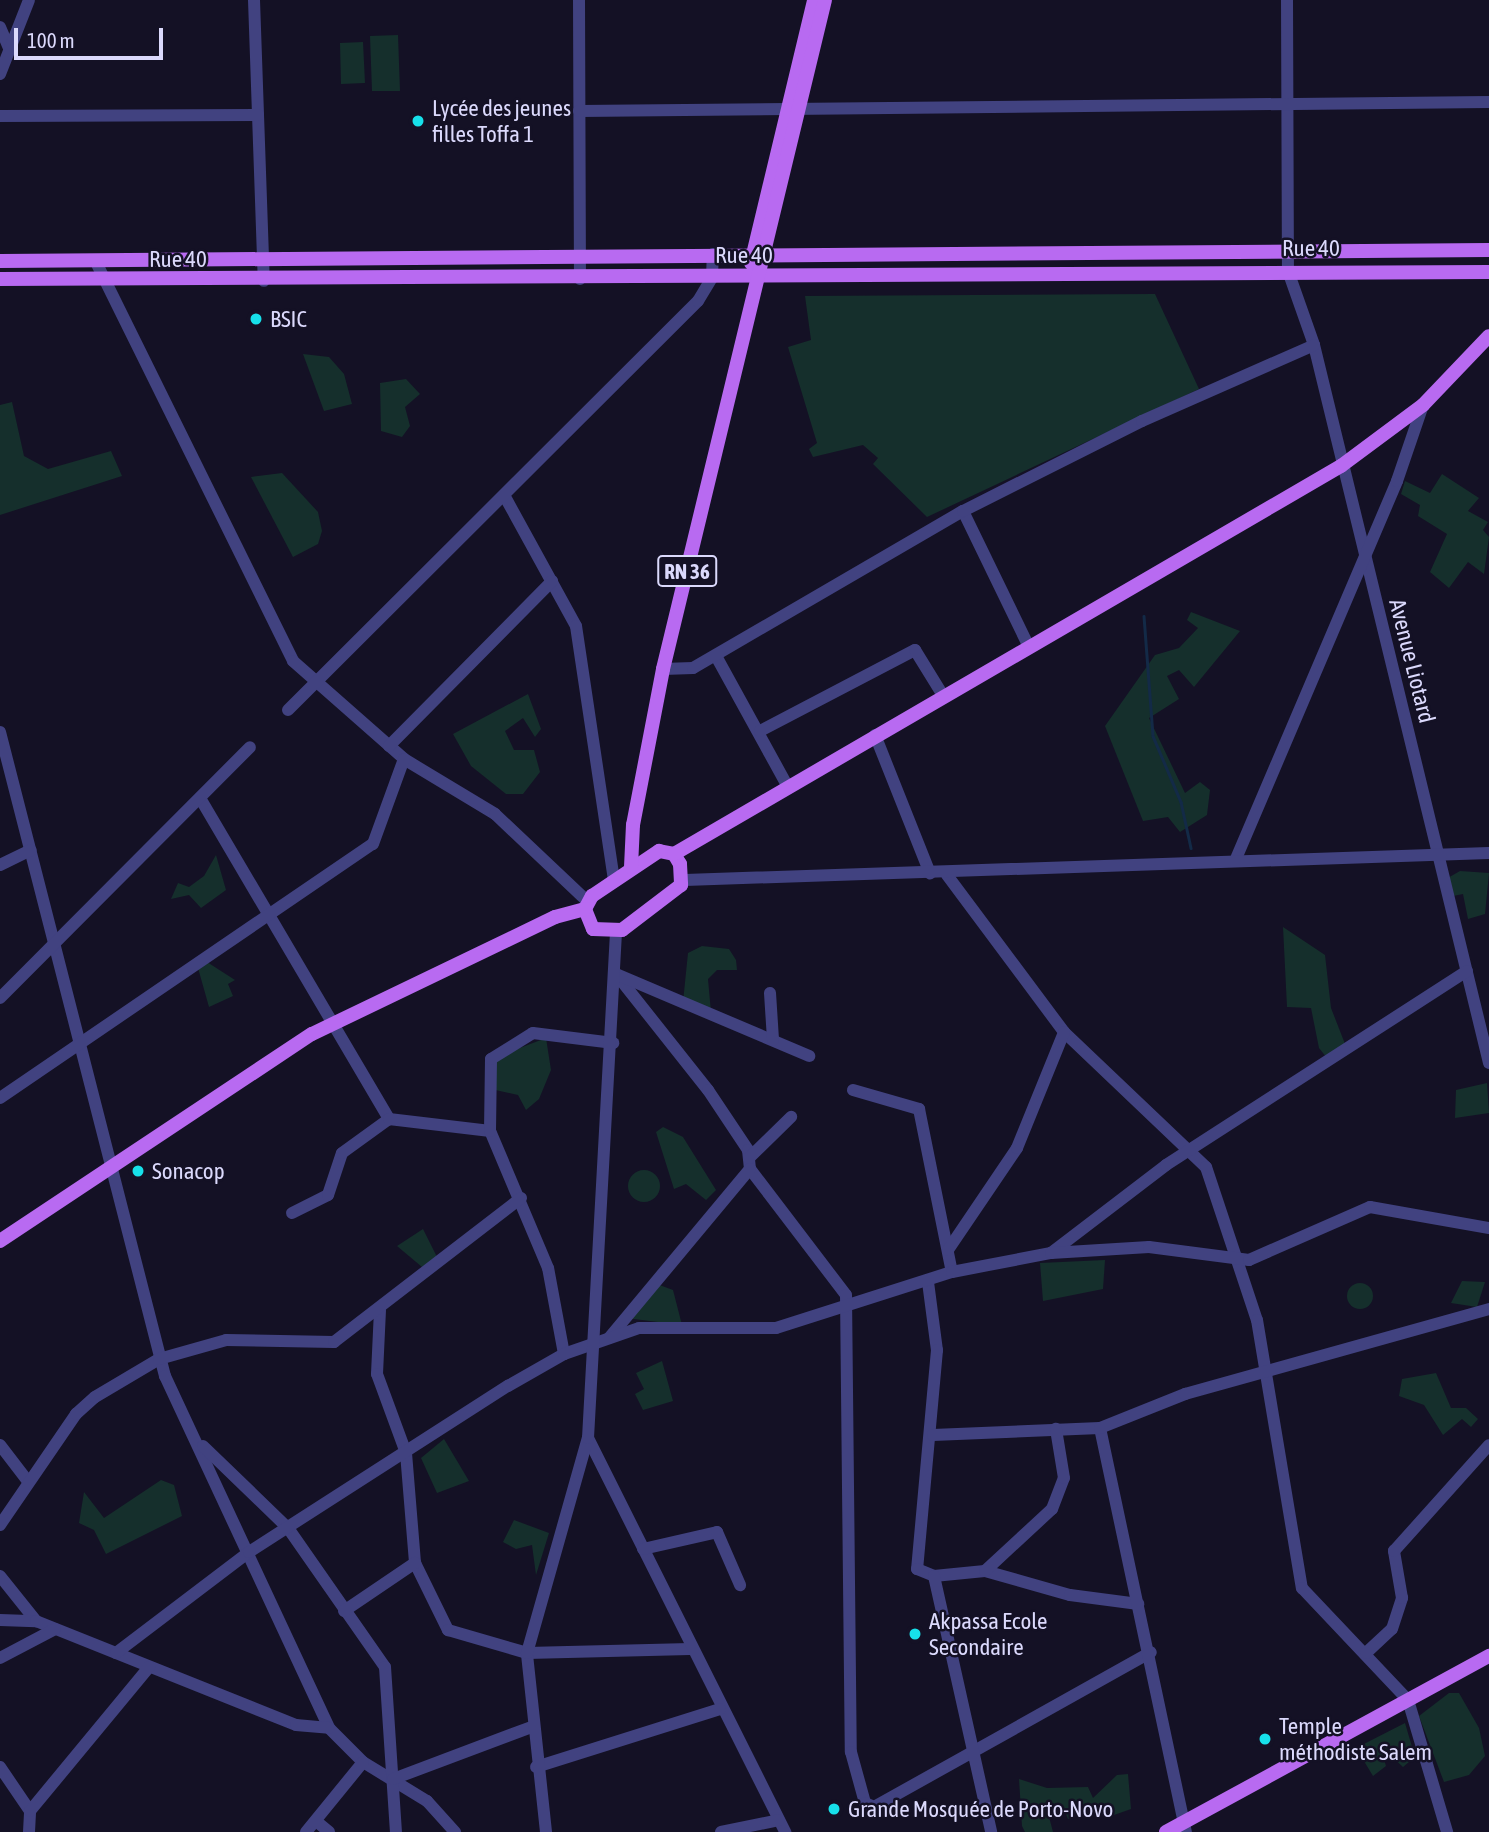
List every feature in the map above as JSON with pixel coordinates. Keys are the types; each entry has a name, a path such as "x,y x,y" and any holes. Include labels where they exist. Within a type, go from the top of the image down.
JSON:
{"main road":[{"name":"RN 36","path":"631,867 632,825 663,669 754,278 766,254 814,0"},
{"name":"RN 36","path":"754,278 750,254 825,0"},
{"name":"Rue 40","path":"0,261 264,261 1288,248 1489,250"},
{"name":"Rue 40","path":"0,279 264,281 1288,271 1489,272"},
{"path":"0,1241 332,1023 555,917 586,905 631,867 659,851 674,854 787,785 1341,466 1423,405 1489,336"},
{"path":"586,905 593,929 616,932 685,880 674,854"},
{"path":"1166,1832 1185,1827 1489,1656"}],"street":[{"path":"0,74 29,0"},
{"path":"254,0 264,281"},
{"path":"579,0 580,279"},
{"name":"Avenue Liotard","path":"1287,0 1288,271 1314,345 1341,466 1489,1063"},
{"path":"0,27 9,48"},
{"path":"579,111 1489,102"},
{"path":"0,116 258,115"},
{"path":"288,710 698,301 712,278 713,254"},
{"path":"95,260 282,644 313,685 404,759 495,814 586,905"},
{"path":"663,669 684,672 716,656 963,511 1142,421 1314,345"},
{"path":"1235,861 1364,555 1423,405"},
{"path":"504,495 572,617 584,665 614,879"},
{"path":"963,511 1029,647"},
{"path":"389,746 552,581"},
{"path":"760,731 915,650 944,697"},
{"path":"716,656 760,731 787,785"},
{"path":"0,732 113,1165 159,1359 328,1728 363,1762 436,1809 455,1832"},
{"path":"875,735 930,873"},
{"path":"0,998 250,747"},
{"path":"0,1098 373,844 404,759"},
{"path":"200,798 389,1119"},
{"path":"0,865 31,850"},
{"path":"685,880 930,873 947,875 1235,861 1489,853"},
{"path":"947,875 1064,1032 1206,1167 1236,1258 1266,1371 1301,1588 1408,1700 1447,1832"},
{"path":"546,1832 531,1727 527,1653 588,1438 613,1043 616,932"},
{"path":"1051,1253 1191,1150 1467,971"},
{"path":"616,974 809,1056"},
{"path":"616,974 708,1090 750,1163 836,1277 849,1306 850,1752 865,1803 874,1807 973,1748 1151,1652"},
{"path":"770,993 773,1040"},
{"path":"564,1354 548,1268 521,1198 490,1131 491,1059 504,1045 551,1031 613,1043"},
{"path":"948,1250 1017,1148 1064,1032"},
{"path":"853,1090 919,1109 952,1272"},
{"path":"609,1339 750,1163 791,1117"},
{"path":"292,1213 328,1195 342,1153 389,1119 490,1131"},
{"path":"0,1524 27,1480 80,1409 159,1359 226,1340 275,1337 324,1345 380,1310 521,1198"},
{"path":"116,1653 249,1552 564,1354 609,1339 661,1326 776,1328 929,1282 952,1272 1051,1253 1149,1247 1256,1258 1370,1207 1489,1228"},
{"path":"929,1282 937,1350 933,1435 917,1565 934,1576 985,1571 1070,1595 1138,1604"},
{"path":"933,1435 1100,1428 1266,1371 1489,1309"},
{"path":"380,1310 377,1374 406,1453 415,1563 454,1636 527,1653 690,1649"},
{"path":"1100,1428 1151,1652 1185,1827"},
{"path":"985,1571 1052,1509 1064,1478 1056,1429"},
{"path":"588,1438 690,1649 782,1826 721,1832"},
{"path":"199,1443 288,1528 344,1611 378,1653 390,1681 396,1832"},
{"path":"0,1445 27,1480"},
{"path":"1366,1653 1392,1629 1402,1598 1394,1551 1489,1445"},
{"path":"643,1549 717,1532 740,1585"},
{"path":"344,1611 415,1563"},
{"path":"0,1576 36,1621"},
{"path":"934,1576 991,1832"},
{"path":"0,1620 36,1621 296,1724 328,1728"},
{"path":"0,1658 55,1629"},
{"path":"30,1811 149,1667"},
{"path":"536,1767 720,1709"},
{"path":"393,1779 531,1727"},
{"path":"306,1832 363,1762"},
{"path":"0,1767 30,1811 33,1830"},
{"path":"316,1821 329,1832"}],"green space":[{"path":"398,35 400,91 372,91 370,36"},
{"path":"363,42 365,83 341,84 340,43"},
{"path":"1155,294 1199,389 927,517 873,464 878,458 863,445 813,457 809,449 817,443 788,347 811,340 805,296"},
{"path":"303,354 329,357 344,374 352,404 324,411"},
{"path":"406,379 420,394 405,407 410,426 402,437 381,431 380,383"},
{"path":"12,402 24,456 48,469 111,451 122,476 0,515 0,405"},
{"path":"282,473 318,512 322,531 318,544 293,557 251,477"},
{"path":"1442,474 1479,498 1468,511 1488,522 1483,530 1489,537 1484,574 1468,562 1449,588 1430,572 1447,534 1418,516 1420,505 1401,494 1405,481 1430,493"},
{"path":"1191,612 1240,631 1194,687 1179,670 1167,676 1179,699 1149,718 1185,793 1200,782 1210,790 1207,815 1180,832 1168,817 1143,821 1105,726 1155,655 1179,648 1198,628 1187,620"},
{"path":"528,694 541,729 535,737 523,718 505,731 514,750 534,750 540,772 523,794 506,794 471,766 453,734"},
{"path":"216,855 226,890 201,908 189,895 171,899 178,883 189,887 204,876"},
{"path":"1460,871 1489,873 1485,914 1468,919 1463,894 1448,897 1446,879"},
{"path":"1283,927 1325,955 1331,1008 1347,1049 1331,1063 1319,1048 1311,1008 1287,1007"},
{"path":"702,946 729,949 736,960 737,970 717,970 708,979 711,1012 683,1002 688,953"},
{"path":"207,962 235,980 228,984 233,996 209,1007 198,968"},
{"path":"546,1038 551,1070 539,1099 526,1110 518,1095 491,1089 491,1059"},
{"path":"1487,1083 1489,1113 1455,1118 1456,1090"},
{"path":"663,1127 683,1137 716,1190 706,1200 686,1184 674,1189 656,1132"},
{"path":"644,1170 655,1175 660,1186 655,1197 644,1202 633,1197 628,1186 633,1175"},
{"path":"423,1229 437,1257 422,1267 397,1246"},
{"path":"1105,1260 1103,1289 1043,1301 1040,1263"},
{"path":"1462,1281 1485,1282 1477,1307 1451,1303"},
{"path":"654,1283 673,1290 682,1325 626,1318"},
{"path":"1360,1283 1369,1287 1373,1296 1369,1305 1360,1309 1351,1305 1347,1296 1351,1287"},
{"path":"662,1361 673,1401 643,1410 635,1394 644,1389 636,1373"},
{"path":"1436,1373 1451,1408 1466,1408 1478,1419 1471,1427 1462,1419 1443,1435 1424,1405 1399,1396 1402,1379"},
{"path":"444,1439 469,1481 437,1493 421,1458"},
{"path":"161,1480 174,1485 182,1516 106,1554 94,1530 79,1523 84,1492 104,1518"},
{"path":"514,1520 549,1533 536,1575 532,1545 516,1549 503,1542"},
{"path":"1449,1693 1459,1693 1479,1728 1485,1756 1469,1775 1444,1782 1419,1716"},
{"path":"1405,1723 1415,1757 1403,1767 1380,1746 1386,1766 1373,1776 1356,1748"},
{"path":"1128,1774 1131,1809 1114,1815 1106,1804 1068,1819 1064,1809 1048,1813 1053,1832 1025,1832 1022,1826 1019,1779 1047,1788 1088,1787 1093,1798 1117,1775"}],"waterway":[{"path":"1144,616 1153,736 1181,802 1191,848"}],"place":[{"name":"Lycée des jeunes filles Toffa 1","path":"418,121"},
{"name":"BSIC","path":"256,319"},
{"name":"Sonacop","path":"138,1171"},
{"name":"Akpassa Ecole Secondaire","path":"915,1634"},
{"name":"Temple méthodiste Salem","path":"1265,1739"},
{"name":"Grande Mosquée de Porto-Novo","path":"834,1809"}]}
